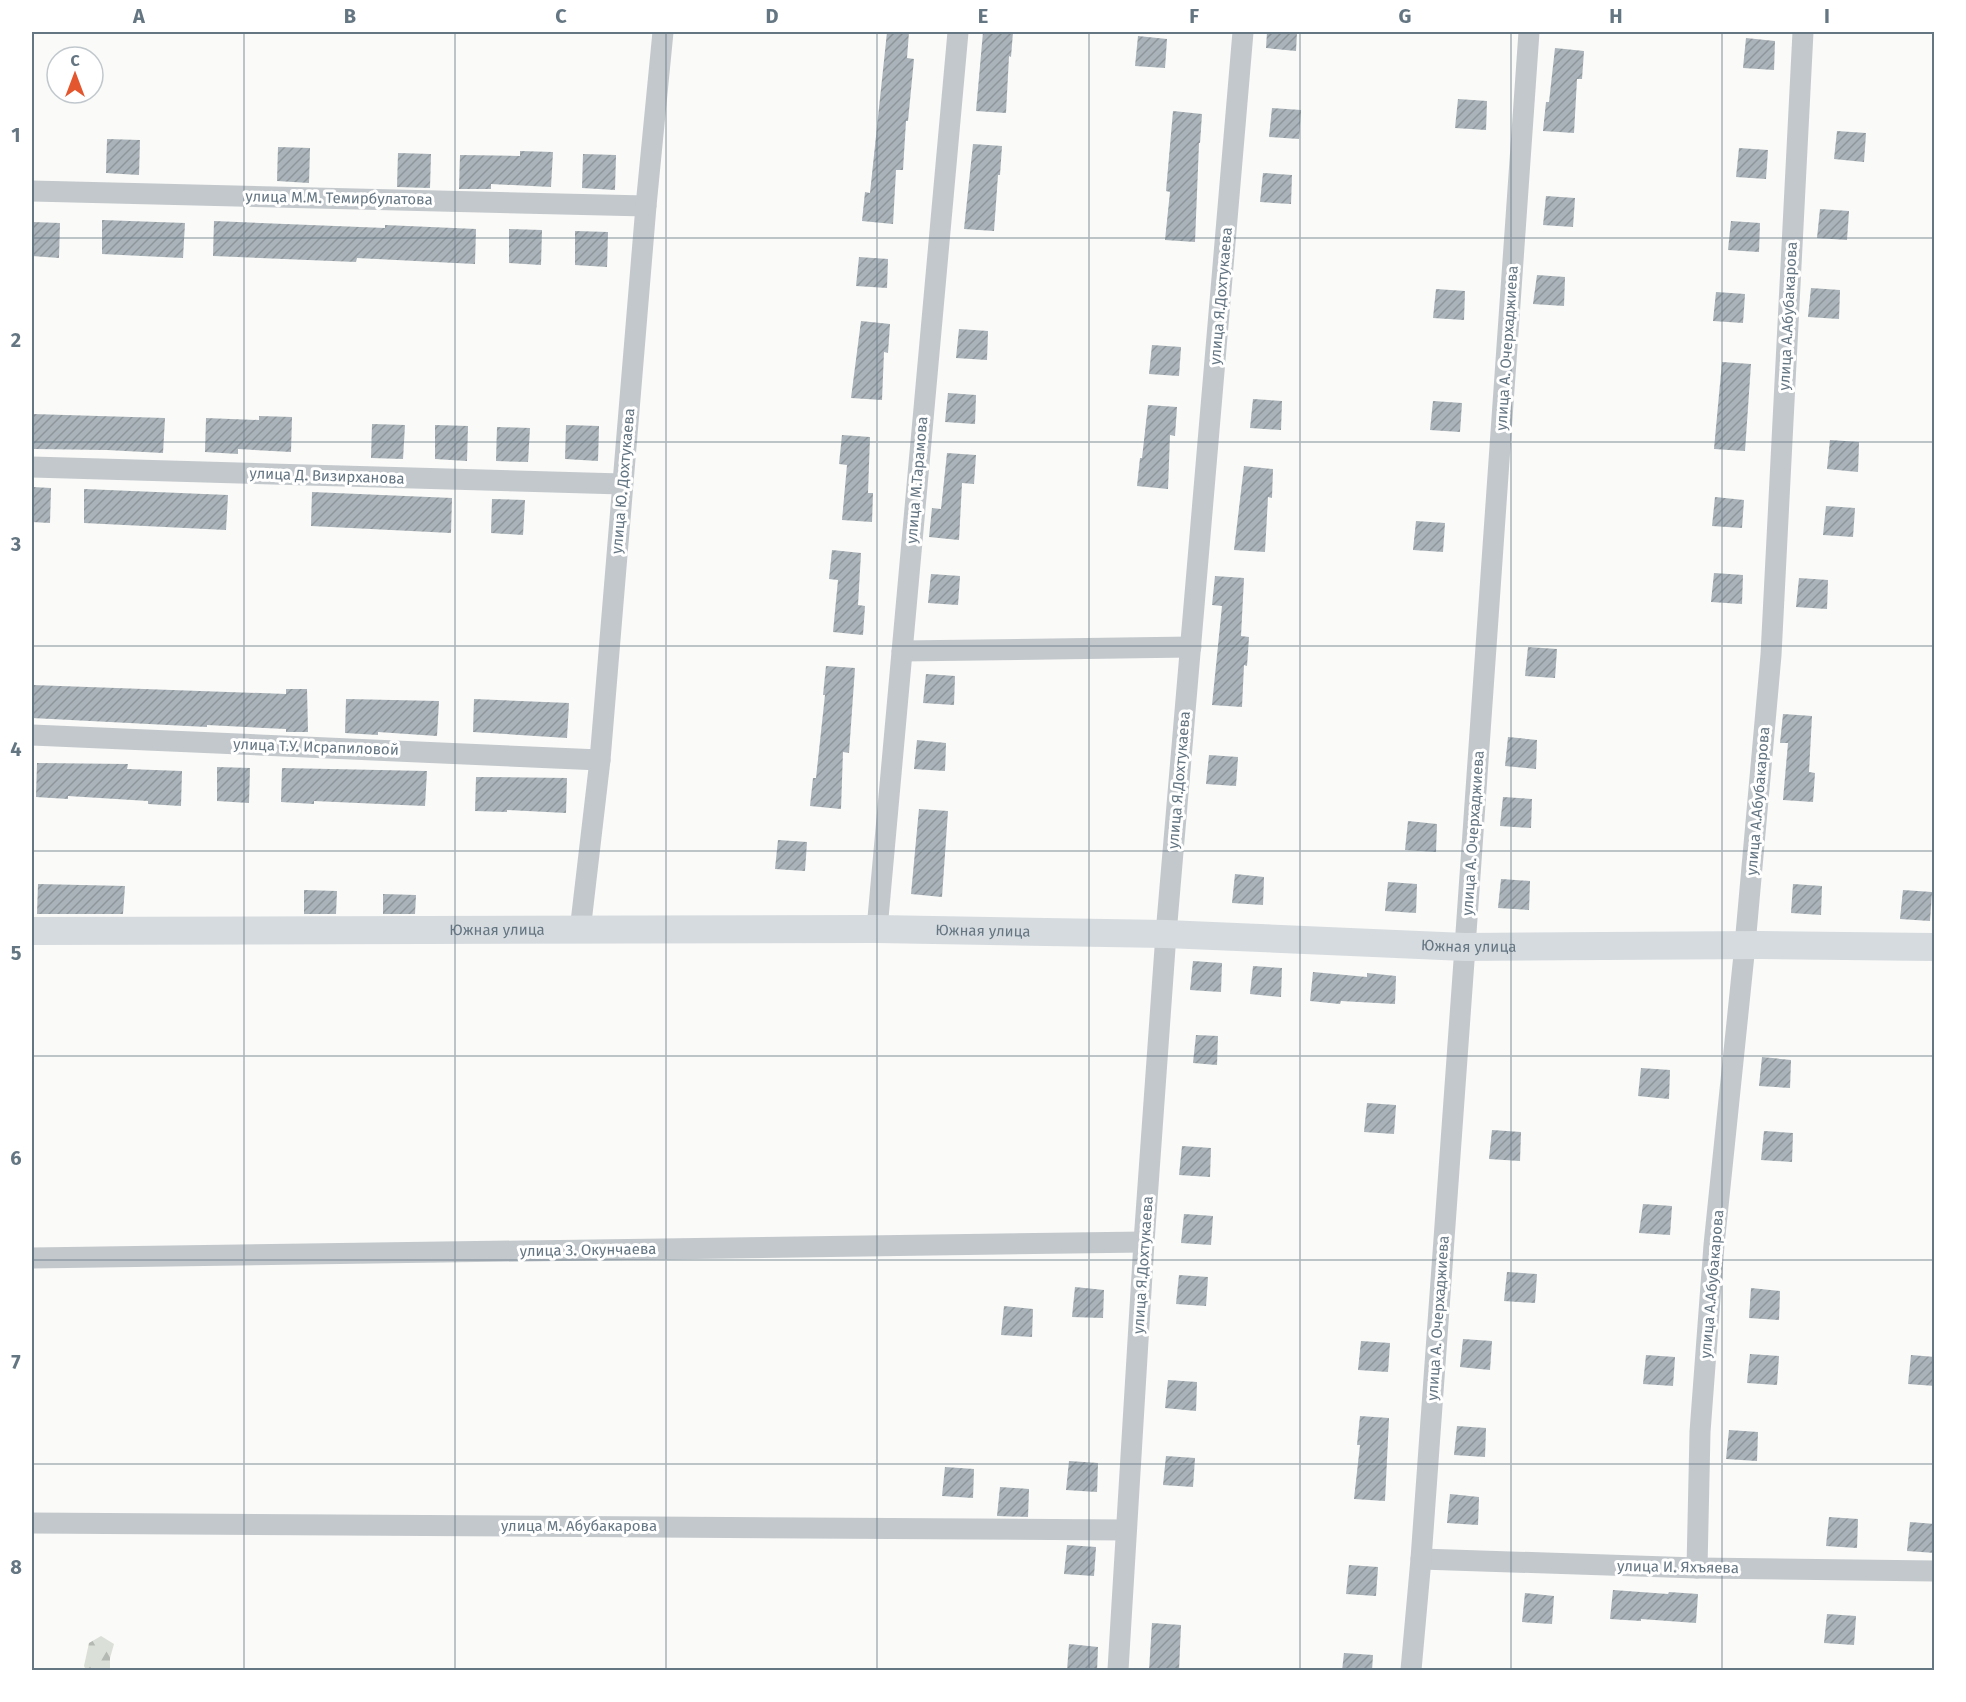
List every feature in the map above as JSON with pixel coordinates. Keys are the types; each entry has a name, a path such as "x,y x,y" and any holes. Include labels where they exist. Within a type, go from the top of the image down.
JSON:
{"main road":[{"name":"Южная улица","path":"32,931 876,929 1166,934 1465,946 1935,947"}],"street":[{"name":"улица Ю. Дохтукаева","path":"580,931 600,760 646,206 663,32"},
{"name":"улица М.Тарамова","path":"876,929 958,32"},
{"name":"улица Я.Дохтукаева","path":"1118,1671 1144,1242 1166,934 1243,32"},
{"name":"улица А. Очерхаджиева","path":"1411,1671 1421,1559 1529,32"},
{"name":"улица А.Абубакарова","path":"1697,1568 1701,1432 1714,1245 1745,945 1770,655 1803,32"},
{"name":"улица М.М. Темирбулатова","path":"32,191 646,206"},
{"name":"улица Д. Визирханова","path":"32,467 622,484"},
{"path":"902,651 1191,647"},
{"name":"улица Т.У. Исрапиловой","path":"32,735 600,760"},
{"name":"улица З. Окунчаева","path":"32,1258 1144,1242"},
{"name":"улица М. Абубакарова","path":"32,1523 1126,1530"},
{"name":"улица И. Яхъяева","path":"1421,1559 1697,1568 1935,1571"}],"green space":[{"path":"101,1636 114,1644 110,1658 110,1670 86,1670 84,1666 89,1643"}],"building":[{"path":"887,32 909,32 907,58 914,59 908,121 906,121 903,170 896,170 893,224 862,221 865,192 870,193"},
{"path":"983,32 1013,32 1011,57 1009,56 1006,113 976,111"},
{"path":"1267,32 1297,32 1296,51 1266,48"},
{"path":"1138,36 1167,39 1165,68 1135,66"},
{"path":"1746,38 1775,41 1774,70 1743,68"},
{"path":"1555,48 1584,51 1582,79 1577,79 1574,133 1543,131"},
{"path":"1458,99 1487,101 1486,130 1455,128"},
{"path":"1272,108 1301,110 1299,139 1269,137"},
{"path":"1173,111 1202,114 1195,242 1165,240 1170,192 1166,191"},
{"path":"1837,131 1866,133 1864,162 1834,159"},
{"path":"107,139 140,140 139,175 106,173"},
{"path":"973,144 1002,146 994,231 964,229"},
{"path":"278,147 310,148 309,183 277,181"},
{"path":"1739,148 1768,150 1766,179 1736,177"},
{"path":"520,151 553,152 551,187 491,184 491,189 459,189 460,155 520,156"},
{"path":"398,153 431,154 430,188 397,187"},
{"path":"583,154 616,155 615,190 582,188"},
{"path":"1263,173 1292,175 1291,204 1260,202"},
{"path":"1546,196 1575,198 1573,227 1543,225"},
{"path":"1820,209 1849,211 1847,240 1817,238"},
{"path":"102,220 185,223 183,258 102,254"},
{"path":"214,221 476,229 475,264 357,258 356,262 213,256"},
{"path":"1731,221 1760,223 1759,252 1728,250"},
{"path":"32,222 60,223 59,258 32,256"},
{"path":"509,229 542,230 541,265 509,263"},
{"path":"575,231 608,232 607,267 575,265"},
{"path":"859,257 888,259 887,288 856,286"},
{"path":"1537,275 1565,277 1564,306 1533,304"},
{"path":"1811,288 1840,290 1839,319 1808,317"},
{"path":"1436,289 1465,291 1464,320 1433,318"},
{"path":"1716,292 1745,294 1743,323 1713,321"},
{"path":"861,321 890,324 888,353 884,352 882,400 851,398"},
{"path":"959,329 988,331 987,360 956,358"},
{"path":"1152,345 1181,347 1179,376 1149,374"},
{"path":"1722,362 1751,364 1745,451 1714,449"},
{"path":"948,393 976,395 975,424 945,422"},
{"path":"1253,399 1282,401 1281,430 1250,428"},
{"path":"1433,401 1462,403 1460,432 1430,430"},
{"path":"1148,405 1177,407 1175,436 1170,435 1168,489 1137,486"},
{"path":"32,414 165,418 163,453 32,449"},
{"path":"259,416 292,417 291,452 238,449 238,454 205,452 206,418 259,420"},
{"path":"372,424 405,425 403,459 371,458"},
{"path":"435,425 468,426 467,461 435,459"},
{"path":"566,425 599,426 598,461 565,459"},
{"path":"497,427 530,428 528,462 496,461"},
{"path":"842,435 870,437 868,493 873,493 872,522 842,520 847,465 839,464"},
{"path":"1830,440 1859,442 1858,472 1827,469"},
{"path":"947,453 976,455 974,484 962,483 959,540 929,537 932,508 941,509"},
{"path":"1244,466 1273,469 1272,498 1268,497 1265,552 1234,550"},
{"path":"32,487 51,488 50,523 32,522"},
{"path":"84,489 228,495 226,530 84,523"},
{"path":"312,492 452,498 451,533 311,526"},
{"path":"1715,497 1744,500 1742,528 1712,526"},
{"path":"492,499 525,500 523,535 491,533"},
{"path":"1826,506 1855,508 1853,537 1823,535"},
{"path":"1416,521 1445,523 1443,552 1413,550"},
{"path":"832,550 861,553 858,605 865,606 863,635 833,632 838,580 829,579"},
{"path":"1714,573 1743,575 1742,604 1711,602"},
{"path":"931,574 960,576 958,605 928,603"},
{"path":"1215,576 1244,578 1241,636 1249,637 1247,666 1244,665 1242,707 1212,705 1222,606 1212,605"},
{"path":"1799,578 1828,580 1827,609 1796,607"},
{"path":"1528,647 1557,649 1555,678 1525,676"},
{"path":"826,666 855,668 849,753 843,752 841,809 810,806 813,778 816,778"},
{"path":"926,674 955,676 954,705 923,703"},
{"path":"32,685 286,694 286,689 307,689 308,732 286,732 286,729 32,718"},
{"path":"346,699 439,701 437,736 378,732 378,735 345,733"},
{"path":"474,699 569,703 567,738 473,732"},
{"path":"1783,714 1812,716 1809,772 1815,773 1813,802 1783,800 1788,743 1780,743"},
{"path":"1508,737 1537,740 1536,769 1505,766"},
{"path":"917,740 946,743 945,771 914,769"},
{"path":"1209,755 1238,757 1236,786 1206,784"},
{"path":"37,763 128,764 127,769 182,771 181,806 148,804 148,801 68,796 68,799 36,797"},
{"path":"217,767 250,768 249,803 217,801"},
{"path":"282,768 427,771 425,806 314,801 314,804 281,802"},
{"path":"476,777 567,778 566,813 475,811"},
{"path":"1503,797 1532,799 1531,828 1500,826"},
{"path":"919,809 948,811 942,897 911,894"},
{"path":"1408,821 1437,824 1436,852 1405,850"},
{"path":"778,840 807,842 805,871 775,869"},
{"path":"1235,874 1264,877 1263,905 1232,903"},
{"path":"1501,879 1530,881 1529,910 1498,908"},
{"path":"1388,882 1417,884 1416,913 1385,911"},
{"path":"38,884 125,886 123,914 37,914"},
{"path":"1793,884 1822,886 1821,915 1791,913"},
{"path":"304,890 337,891 336,914 304,914"},
{"path":"1903,890 1932,892 1930,921 1900,919"},
{"path":"383,894 416,895 415,914 383,914"},
{"path":"1193,961 1222,963 1221,992 1190,990"},
{"path":"1253,966 1282,968 1281,997 1250,994"},
{"path":"1313,972 1367,977 1367,973 1396,976 1395,1004 1341,1001 1340,1004 1310,1001"},
{"path":"1196,1035 1218,1036 1217,1065 1193,1063"},
{"path":"1762,1057 1791,1060 1790,1088 1759,1086"},
{"path":"1641,1068 1670,1070 1669,1099 1638,1096"},
{"path":"1367,1103 1396,1105 1394,1134 1364,1132"},
{"path":"1492,1130 1521,1132 1520,1161 1489,1159"},
{"path":"1764,1131 1793,1133 1792,1162 1761,1160"},
{"path":"1182,1146 1211,1148 1210,1177 1179,1175"},
{"path":"1643,1204 1672,1206 1670,1235 1639,1233"},
{"path":"1184,1214 1213,1216 1211,1245 1181,1243"},
{"path":"1507,1272 1537,1274 1535,1303 1504,1301"},
{"path":"1179,1275 1208,1277 1206,1306 1176,1304"},
{"path":"1075,1287 1104,1290 1103,1318 1072,1317"},
{"path":"1751,1288 1780,1291 1779,1320 1749,1318"},
{"path":"1004,1306 1033,1309 1032,1337 1001,1335"},
{"path":"1463,1339 1492,1341 1490,1370 1460,1367"},
{"path":"1361,1341 1390,1343 1388,1372 1358,1370"},
{"path":"1750,1354 1779,1356 1777,1385 1747,1383"},
{"path":"1646,1355 1675,1357 1673,1386 1643,1384"},
{"path":"1911,1355 1935,1357 1935,1386 1908,1384"},
{"path":"1168,1380 1197,1382 1196,1411 1165,1408"},
{"path":"1360,1416 1389,1418 1385,1501 1354,1499 1360,1445 1357,1445"},
{"path":"1457,1426 1486,1428 1485,1457 1454,1455"},
{"path":"1729,1430 1758,1432 1757,1461 1726,1459"},
{"path":"1166,1456 1195,1458 1193,1487 1163,1485"},
{"path":"1069,1461 1098,1463 1097,1492 1066,1490"},
{"path":"945,1467 974,1469 973,1498 942,1496"},
{"path":"1000,1487 1029,1489 1028,1517 997,1516"},
{"path":"1450,1494 1479,1497 1478,1525 1447,1523"},
{"path":"1829,1517 1858,1519 1857,1548 1826,1546"},
{"path":"1910,1522 1935,1524 1935,1553 1907,1551"},
{"path":"1067,1545 1096,1547 1094,1576 1064,1574"},
{"path":"1349,1565 1378,1567 1376,1596 1346,1594"},
{"path":"1613,1590 1698,1594 1696,1623 1610,1619"},
{"path":"1525,1593 1554,1596 1552,1624 1522,1622"},
{"path":"1827,1614 1856,1616 1854,1645 1824,1643"},
{"path":"1152,1623 1181,1625 1179,1671 1149,1671"},
{"path":"1069,1644 1098,1647 1097,1671 1067,1671"},
{"path":"1344,1653 1373,1655 1372,1671 1342,1671"}]}
